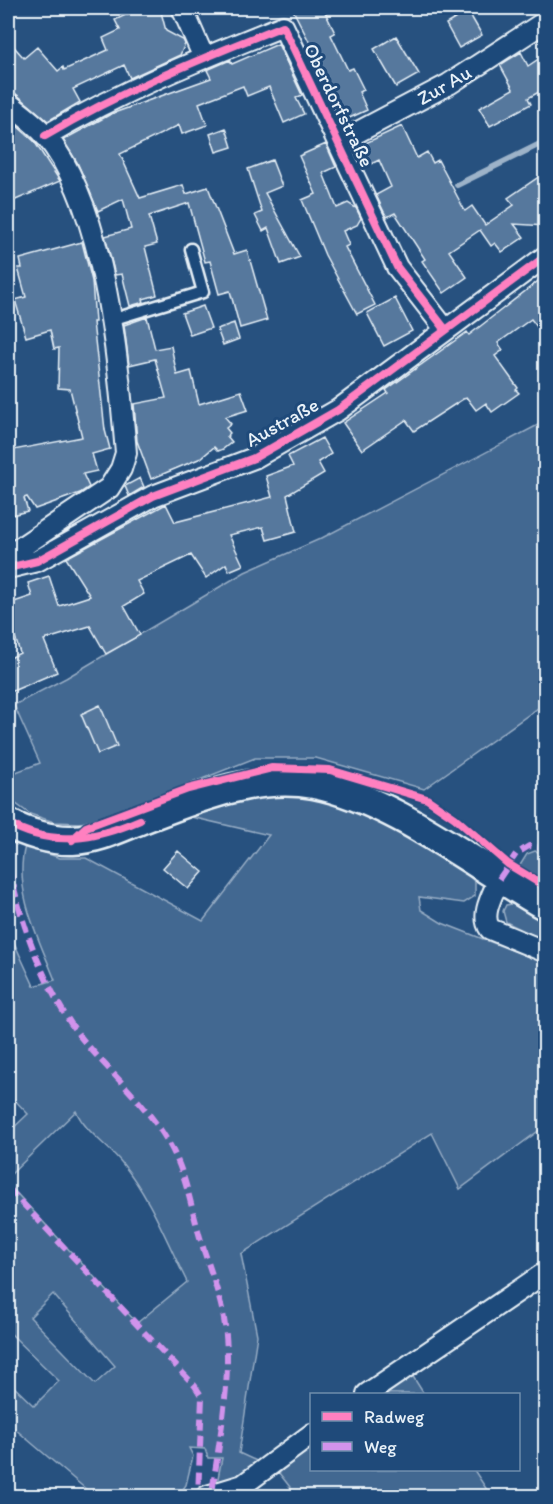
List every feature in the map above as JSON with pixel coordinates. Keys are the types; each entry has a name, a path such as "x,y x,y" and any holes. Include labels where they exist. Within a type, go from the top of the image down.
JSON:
{"street":[{"path":"182,8 204,58"},
{"name":"Zur Au","path":"339,142 449,84 546,21"},
{"name":"Oberdorfstraße","path":"45,136 89,110 204,58 283,26 397,267 445,329"},
{"path":"8,103 45,136 74,185 94,238 111,320 126,453 121,469 109,488 8,556"},
{"name":"Austraße","path":"8,568 37,561 153,496 254,458 338,410 546,256"},
{"path":"8,823 33,833 72,840 110,833 140,820 237,787 275,782 312,783 360,797 428,834 546,906"},
{"path":"499,879 486,916 486,923 490,928 546,952"},
{"path":"370,1393 546,1272"},
{"path":"207,1497 243,1485 310,1435"}],"lane":[{"path":"111,320 203,292 191,249"}],"shaded area":[{"path":"538,425 545,431 545,703 424,789 316,758 255,758 113,814 81,823 54,822 30,814 8,798 8,775 40,763 14,705 66,678 245,572 320,539"},
{"path":"270,796 324,799 354,808 461,868 475,882 475,896 464,903 419,897 421,910 442,923 545,963 545,1126 460,1189 432,1133 241,1254 257,1335 239,1453 263,1464 240,1480 217,1483 222,1458 208,1458 205,1449 189,1448 193,1456 186,1485 178,1496 94,1496 8,1423 8,1381 34,1406 59,1381 8,1331 8,1184 137,1323 187,1282 158,1220 132,1176 116,1156 85,1126 76,1111 8,1177 8,1133 28,1114 8,1093 8,937 11,936 34,986 55,980 29,915 22,880 25,846 60,858 86,858 203,921 269,835 191,817 215,806","holes":["53,1294 115,1366 95,1384 30,1317"]},
{"path":"535,851 545,854 545,882 519,867 527,854"},
{"path":"518,903 545,919 545,941 506,922 503,911 506,905"},
{"path":"412,1375 423,1393 388,1393"},
{"path":"310,1444 310,1471 475,1471 491,1496 297,1496 279,1473"}],"building":[{"path":"160,8 166,31 183,40 185,44 180,55 130,78 124,65 73,89 80,102 48,121 16,94 8,91 8,40 24,58 37,47 58,71 63,67 64,70 108,50 103,38 120,30 115,20 136,10"},
{"path":"292,8 323,8 335,33 331,35 348,70 353,68 364,90 359,92 367,110 345,120 327,83 324,85 314,63 319,61"},
{"path":"468,11 482,35 459,48 446,24"},
{"path":"396,36 419,74 396,87 374,49"},
{"path":"278,44 302,95 296,98 304,114 284,123 269,87 247,96 243,86 199,103 207,125 182,134 179,125 120,154 140,198 183,185 186,194 208,187 234,254 247,250 267,320 240,328 230,291 219,294 210,261 205,262 189,203 149,216 157,244 145,247 157,295 130,306 122,274 115,275 105,236 131,229 123,199 98,211 77,162 63,140 111,114 211,78 207,70 230,60 232,64"},
{"path":"521,52 528,66 546,54 546,88 528,98 531,104 490,126 479,108 513,89 500,65"},
{"path":"8,118 34,141 60,181 11,202 8,193"},
{"path":"402,126 417,158 427,152 433,163 438,160 465,211 472,206 485,225 514,205 508,198 546,172 546,226 514,224 524,237 502,252 495,243 491,246 480,230 449,251 467,277 444,293 422,261 425,259 395,213 387,217 384,212 376,195 391,187 379,160 367,166 357,147"},
{"path":"226,128 232,147 216,152 210,134"},
{"path":"326,144 336,167 323,173 337,208 348,203 356,208 361,218 357,225 343,231 349,245 345,247 375,305 357,314 325,255 302,200 316,194 299,156"},
{"path":"272,160 282,186 265,193 300,257 281,264 268,228 263,231 255,215 262,212 248,169"},
{"path":"82,242 92,281 95,322 93,322 105,430 110,449 92,454 97,471 83,474 89,487 80,493 35,509 27,497 24,498 28,511 8,516 8,451 82,437 70,389 58,388 59,348 54,349 50,330 26,337 15,300 26,297 18,268 22,268 20,259"},
{"path":"546,275 546,338 531,319 498,343 503,350 495,356 518,388 516,390 519,393 492,412 486,403 476,410 467,398 463,399 414,431 406,420 362,450 343,423 388,393 386,390 467,332 469,335"},
{"path":"395,298 412,331 384,346 367,313"},
{"path":"203,306 211,328 190,335 182,313"},
{"path":"147,317 155,349 171,346 177,375 191,371 199,404 241,391 248,410 225,417 231,424 226,428 230,433 227,436 232,442 223,449 218,451 214,447 201,458 151,479 137,441 134,404 166,398 155,359 129,365 124,325"},
{"path":"234,323 239,339 223,345 217,329"},
{"path":"322,438 331,454 318,462 324,473 287,495 296,532 267,540 263,527 229,535 243,565 229,571 226,564 206,578 191,555 137,581 144,594 124,606 140,635 106,654 90,626 44,640 57,672 8,693 8,659 20,653 8,614 8,604 32,596 28,583 49,576 59,606 90,596 66,558 166,504 175,522 272,497 266,476 293,466 288,456"},
{"path":"140,478 144,487 129,496 125,486"},
{"path":"100,705 117,746 98,754 81,714"},
{"path":"178,851 203,872 188,889 163,868"}],"waterway":[{"path":"457,185 546,141"}],"marked path":[{"path":"8,840 9,824"},
{"path":"499,879 516,854 529,846 546,848"},
{"path":"8,850 23,921 54,995 79,1035 140,1103 162,1132 184,1177 220,1302 227,1347 226,1389 212,1494 214,1496"},
{"path":"8,1188 195,1386 202,1397 198,1496"}],"cycle path":[{"path":"45,136 132,90 283,26 397,267 445,329"},
{"path":"8,568 37,561 153,496 254,458 338,410 546,256"},
{"path":"72,840 86,827 188,789 272,768 330,770 427,799 455,818 508,864 546,887"},
{"path":"8,823 41,836 74,838 107,832 140,820"}]}
